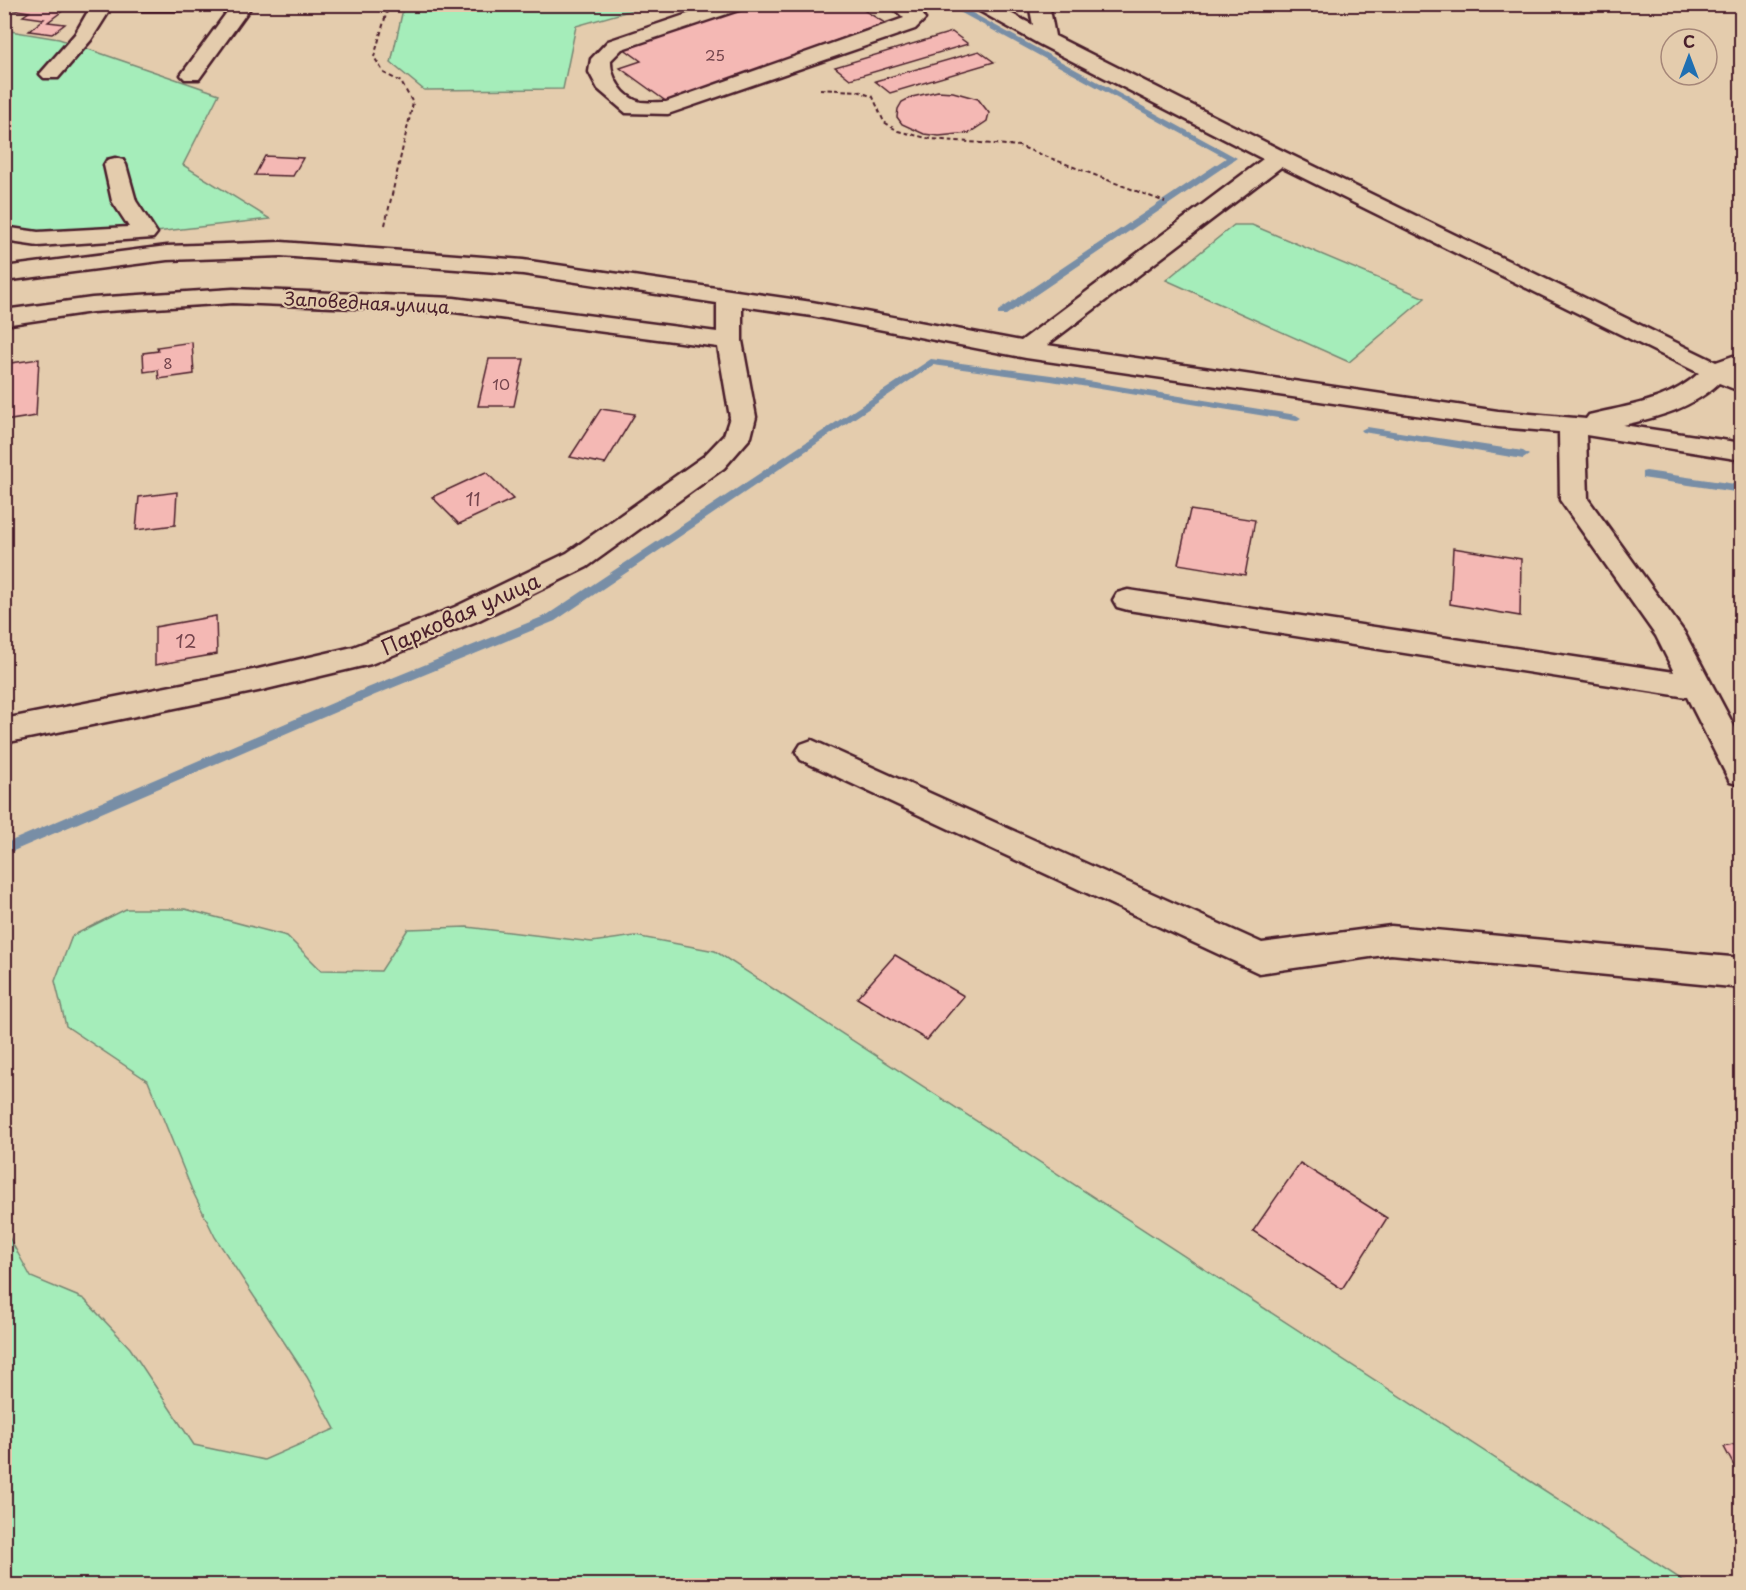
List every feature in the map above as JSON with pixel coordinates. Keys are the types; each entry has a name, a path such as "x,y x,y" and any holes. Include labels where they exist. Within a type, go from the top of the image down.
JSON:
{"street":[{"path":"51,74 84,36 100,5 200,4"},
{"path":"192,75 243,4"},
{"path":"615,45 610,35 626,25 688,4"},
{"path":"738,4 615,45 601,59 600,72 609,89 634,108 668,108 908,25 915,19 914,7"},
{"path":"977,4 1279,158 1742,384"},
{"path":"1039,4 1046,40"},
{"path":"1026,351 1064,319 1279,158"},
{"path":"4,234 38,239 145,233 124,201 115,165"},
{"path":"4,274 167,253 281,249 373,254 523,267 812,309 1026,351 1486,418 1572,425 1742,452"},
{"name":"Заповедная улица","path":"4,318 92,305 233,296 454,305 729,341"},
{"name":"Парковая улица","path":"4,731 258,680 360,656 466,614 577,560 714,462 737,437 743,417 729,341 730,297"},
{"path":"1572,425 1630,416 1651,409 1695,390 1715,371 1742,361"},
{"path":"1572,425 1574,500 1669,632 1742,773"},
{"path":"1128,600 1697,687"},
{"path":"812,752 1259,958 1391,940 1742,973"}],"path":[{"path":"373,254 386,222 413,103 401,82 384,73 374,57 389,4"},
{"path":"779,70 794,81 817,89 858,91 873,97 884,122 898,131 931,139 1019,146 1156,198"}],"green space":[{"path":"496,4 650,5 576,26 563,89 424,90 391,63 403,9 489,7"},
{"path":"4,30 59,39 219,94 183,165 270,219 33,246 5,241"},
{"path":"1234,225 1252,225 1425,298 1349,362 1166,280"},
{"path":"126,909 185,909 287,936 321,970 381,971 408,929 467,927 592,942 635,936 715,951 1690,1585 5,1585 5,1230 31,1277 84,1299 130,1348 194,1445 264,1460 335,1429 307,1377 215,1237 192,1190 148,1081 66,1026 55,981 72,936"}],"building":[{"path":"7,4 63,4 69,6 48,22 65,24 52,34 29,31 44,19 23,16 29,12 4,8"},
{"path":"753,4 854,4 885,23 667,102 620,68 641,61 623,48"},
{"path":"952,32 968,44 850,79 835,67"},
{"path":"979,51 994,62 890,93 875,81"},
{"path":"938,91 953,92 978,99 989,113 987,121 969,133 939,136 924,134 902,124 897,117 902,102 912,97"},
{"path":"265,156 303,158 293,176 255,175"},
{"path":"192,342 194,374 159,379 158,370 144,372 143,353 158,351 157,347"},
{"path":"39,359 36,416 4,421 4,364"},
{"path":"489,359 524,359 514,406 478,406"},
{"path":"601,409 635,414 605,464 570,457"},
{"path":"486,472 513,499 459,524 432,497"},
{"path":"177,492 175,525 136,530 139,497"},
{"path":"1190,510 1255,520 1245,575 1178,564"},
{"path":"1453,548 1521,559 1520,616 1450,604"},
{"path":"216,616 217,654 155,665 155,627"},
{"path":"895,955 964,996 927,1040 857,998"},
{"path":"1300,1163 1387,1218 1342,1289 1253,1231"},
{"path":"1742,1443 1742,1481 1724,1447"}],"waterway":[{"path":"949,4 1232,158 1002,313"},
{"path":"4,850 370,692 551,618 931,362 1051,378 1296,418"},
{"path":"1367,430 1523,455"},
{"path":"1646,475 1742,489"}]}
